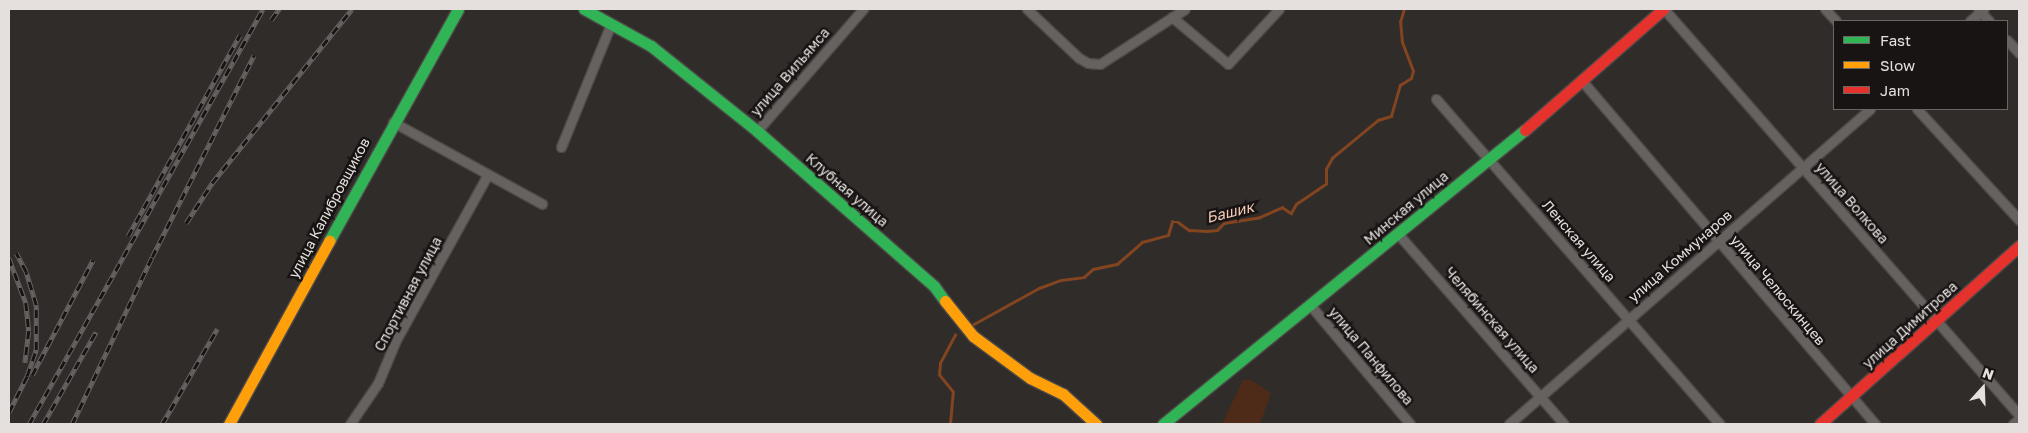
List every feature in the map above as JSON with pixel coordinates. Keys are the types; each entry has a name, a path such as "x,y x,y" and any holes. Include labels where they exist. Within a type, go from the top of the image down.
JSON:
{"street":[{"name":"улица Калибровщиков","path":"229,424 393,122 458,9"},
{"name":"Клубная улица","path":"584,9 651,46 757,131 934,286 973,336 1030,378 1063,394 1096,424"},
{"name":"улица Вильямса","path":"757,131 863,9"},
{"path":"1028,9 1078,58 1088,63 1100,64 1185,9"},
{"path":"1172,18 1228,64 1279,9"},
{"name":"Минская улица","path":"1163,424 1311,306 1583,82 1664,9"},
{"name":"улица Волкова","path":"1664,9 2019,415"},
{"path":"1824,9 1835,20"},
{"path":"1971,20 1981,10"},
{"path":"561,148 611,24"},
{"path":"2008,41 2019,53"},
{"name":"улица Челюскинцев","path":"1583,82 1874,424"},
{"name":"Ленская улица","path":"1436,99 1720,424"},
{"name":"улица Коммунаров","path":"1509,424 1627,319 1869,110"},
{"path":"1918,110 2019,220"},
{"path":"393,122 487,176 542,204"},
{"name":"Спортивная улица","path":"350,424 378,383 396,340 487,176"},
{"name":"Челябинская улица","path":"1399,234 1564,424"},
{"name":"улица Димитрова","path":"1820,424 2019,246"},
{"name":"улица Панфилова","path":"1311,306 1410,424"},
{"path":"2013,424 2019,419"}],"shaded area":[{"path":"1243,380 1251,380 1271,393 1260,424 1222,424"}],"waterway":[{"name":"Башик","path":"972,325 1039,288 1061,280 1084,277 1093,269 1117,264 1142,242 1168,235 1172,222 1178,222 1189,230 1207,231 1217,230 1224,223 1260,217 1282,207 1291,213 1296,204 1326,184 1326,169 1332,158 1378,120 1391,116 1400,85 1411,78 1413,71 1402,43 1400,22 1404,9"},
{"name":"Башик","path":"950,424 953,392 939,375 940,363 955,335"}],"railway":[{"path":"29,424 263,9"},
{"path":"271,20 279,9"},
{"path":"186,223 212,183 352,9"},
{"path":"128,236 240,35"},
{"path":"72,424 152,257 254,55"},
{"path":"9,412 27,376 36,350 36,305 26,272 16,253"},
{"path":"9,258 26,303 29,331 25,363"},
{"path":"32,375 93,260"},
{"path":"162,424 217,329"},
{"path":"43,424 96,332"}],"traffic: fast":[{"path":"329,241 458,9"},
{"path":"584,9 651,46 757,131 934,286 945,301"},
{"path":"1163,424 1525,130"}],"traffic: slow":[{"path":"229,424 329,241"},
{"path":"945,301 973,336 1030,378 1063,394 1096,424"}],"traffic: jam":[{"path":"1525,130 1663,9"},
{"path":"1820,424 2019,246"}]}
